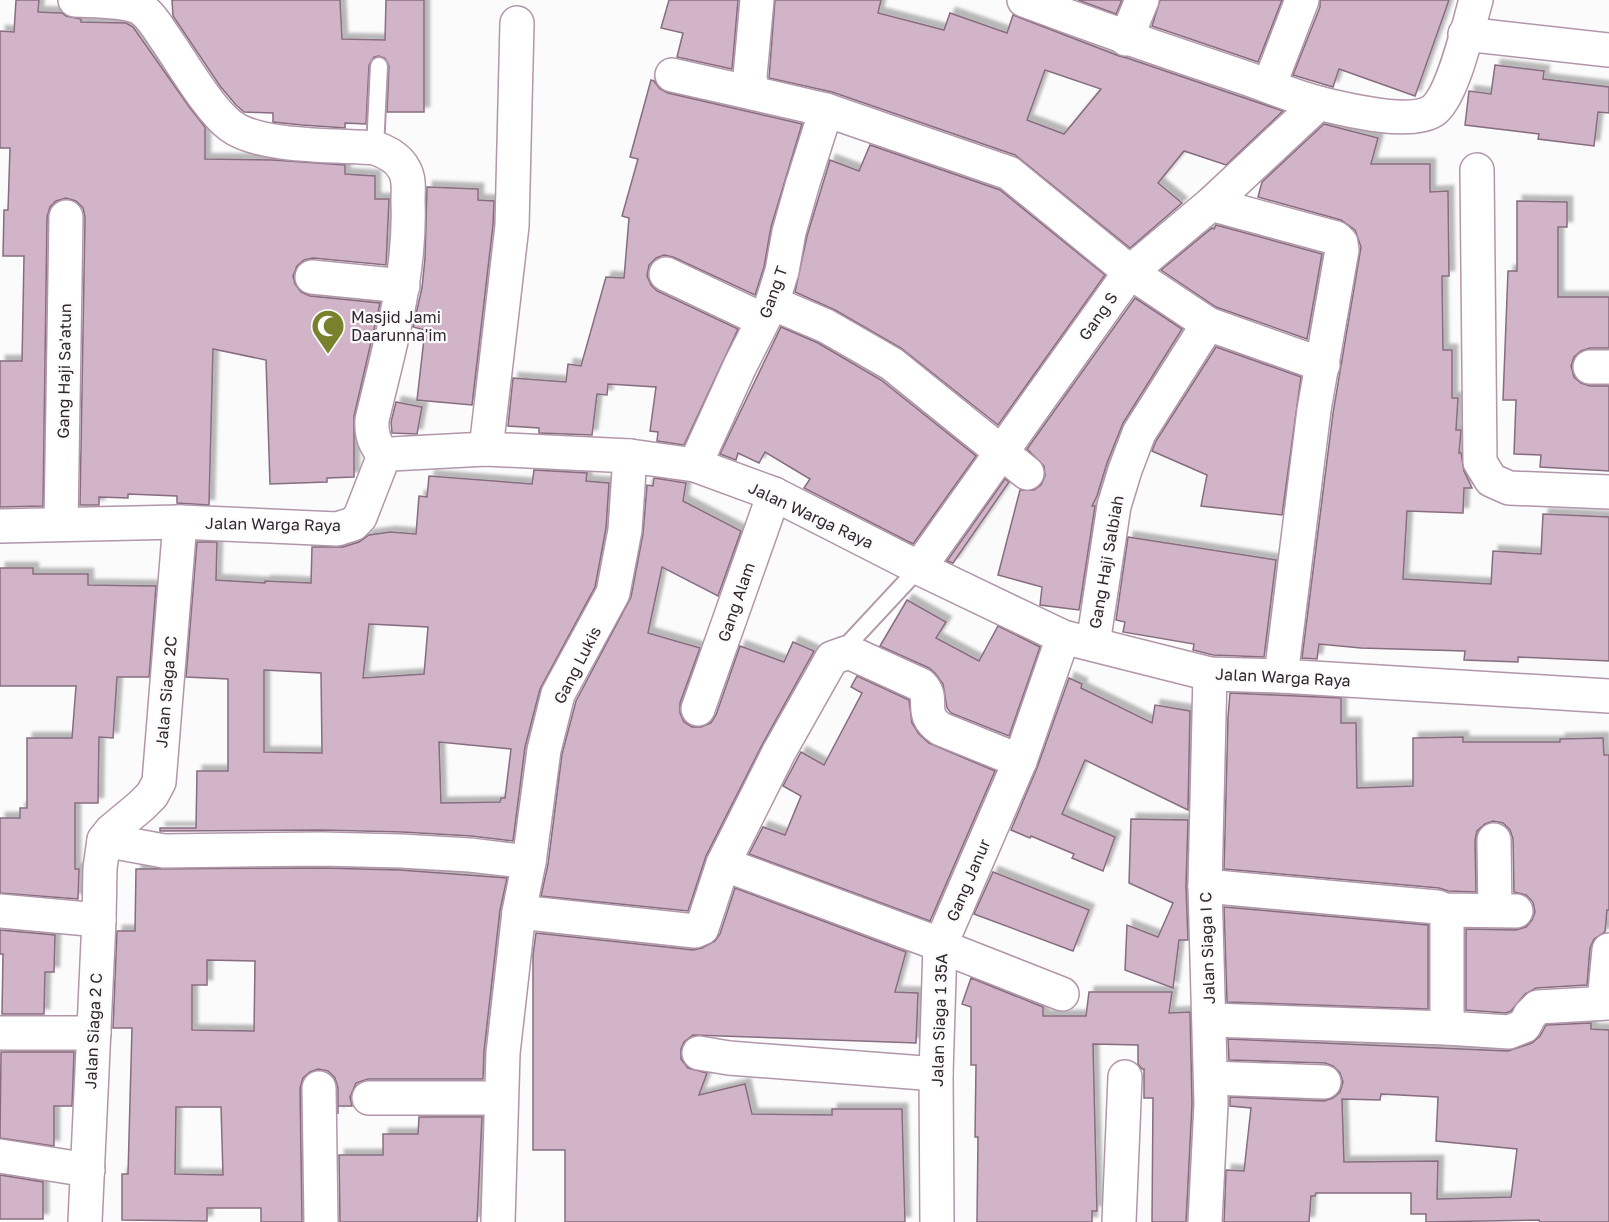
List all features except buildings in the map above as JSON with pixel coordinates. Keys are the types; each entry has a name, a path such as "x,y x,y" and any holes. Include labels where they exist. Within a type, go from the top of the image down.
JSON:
{"street":[{"path":"75,0 131,4 141,8 156,25 213,108 231,126 245,134 266,140 375,148 389,153 404,169 408,178 409,222 403,286 371,432 375,444 385,457"},
{"path":"752,93 750,76 757,0"},
{"path":"1024,0 1126,39 1319,103 1370,114 1398,117 1432,111 1442,101 1452,81 1476,0"},
{"path":"1126,39 1142,0"},
{"path":"1269,86 1302,0"},
{"path":"486,449 512,225 517,23"},
{"path":"1465,34 1609,50"},
{"path":"672,75 826,110 1009,173 1130,272 1208,324 1323,365"},
{"name":"Gang S","path":"919,568 1130,272 1211,204 1319,103"},
{"name":"Gang T","path":"695,465 768,311 782,271 789,232 826,110"},
{"path":"1477,170 1480,462 1491,480 1509,488 1609,492"},
{"path":"1211,204 1340,240 1342,250 1314,410 1281,676"},
{"name":"Gang Haji Sa'atun","path":"61,524 66,217"},
{"path":"666,274 768,311 826,326 892,364 1027,473"},
{"path":"312,277 403,286"},
{"name":"Gang Haji Salbiah","path":"1078,640 1106,549 1114,506 1139,433 1208,324"},
{"name":"Jalan Warga Raya","path":"0,526 180,522 337,529 346,527 360,517 381,463 391,454 486,449 630,456 695,465 774,495 919,568 1078,640 1210,674 1281,676 1609,696"},
{"name":"Gang Lukis","path":"498,1222 500,1098 519,912 529,862 544,750 558,694 612,593 625,530 630,456"},
{"name":"Gang Alam","path":"698,709 774,495"},
{"name":"Jalan Siaga 2C","path":"104,840 152,795 159,782 180,522"},
{"name":"Gang Janur","path":"723,864 931,941 943,939 1020,761 1078,640"},
{"path":"519,912 699,930 704,925 723,864 779,752 832,658 838,655 853,654 921,686 926,691 928,714 933,724 1020,761"},
{"name":"Jalan Siaga I C","path":"1205,1222 1210,1078 1205,886 1210,674"},
{"path":"104,840 164,851 321,849 401,851 470,855 529,862"},
{"name":"Jalan Siaga 2 C","path":"85,1222 100,868 104,840"},
{"path":"1205,886 1437,907 1444,910 1506,910 1494,840"},
{"path":"1444,910 1447,917 1447,1028"},
{"path":"0,911 99,920"},
{"name":"Jalan Siaga 1 35A","path":"937,1222 936,1074 940,946 1062,994"},
{"path":"1210,1020 1509,1032 1524,1026 1538,1007 1606,1003 1609,950"},
{"path":"0,1034 93,1033"},
{"path":"699,1053 729,1058 936,1074"},
{"path":"1119,1222 1125,1077"},
{"path":"1210,1078 1324,1082"},
{"path":"319,1088 321,1222"},
{"path":"369,1098 500,1098"},
{"path":"0,1156 88,1170"}],"lane":[{"path":"375,148 379,66"},
{"path":"838,655 919,568"}],"place":[{"name":"Masjid Jami Daarunna'im","path":"328,355"}]}
